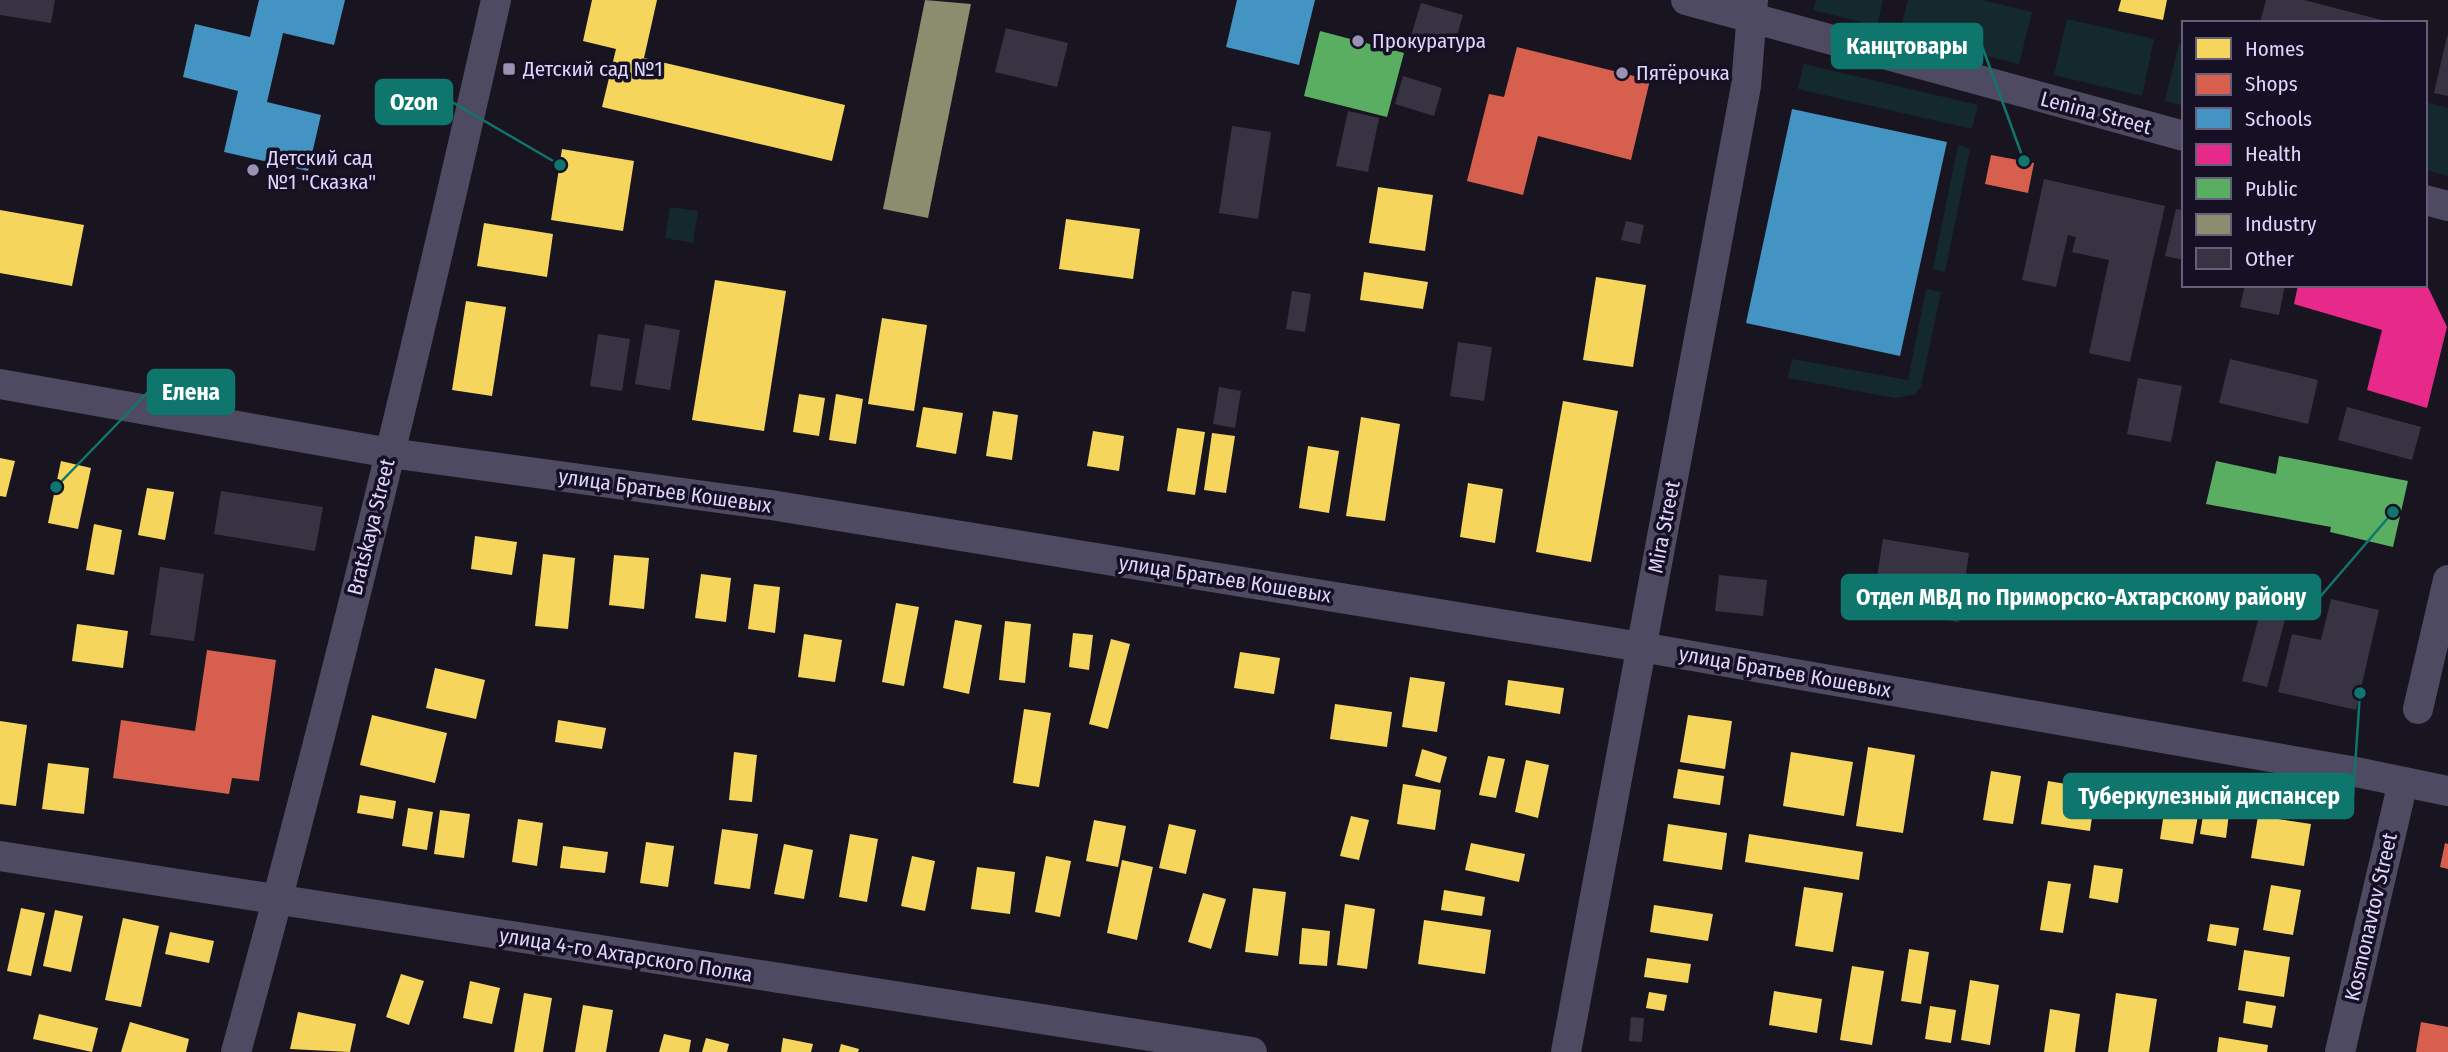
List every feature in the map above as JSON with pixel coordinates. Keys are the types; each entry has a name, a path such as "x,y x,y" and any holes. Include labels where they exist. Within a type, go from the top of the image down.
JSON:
{"street":[{"name":"Bratskaya Street","path":"236,1052 278,900 390,453 496,0"},
{"name":"Lenina Street","path":"1686,0 1752,10 2182,135"},
{"name":"Mira Street","path":"1566,1052 1746,86 1752,10"},
{"path":"2427,201 2448,206"},
{"name":"улица Братьев Кошевых","path":"0,384 390,453 771,505 1641,647 2448,791"},
{"path":"2418,709 2448,580"},
{"name":"Kosmonavtov Street","path":"2340,1052 2403,782"},
{"name":"улица 4-го Ахтарского Полка","path":"0,856 1252,1052"}],"green space":[{"path":"1816,0 1883,0 1877,26 1813,10"},
{"path":"1908,0 1982,0 2032,12 2019,64 1899,35"},
{"path":"2067,19 2154,39 2142,96 2054,75"},
{"path":"2179,43 2182,44 2182,105 2165,101"},
{"path":"1804,64 1978,105 1972,129 1798,89"},
{"path":"2427,103 2448,108 2448,176 2427,171"},
{"path":"1958,145 1970,149 1945,272 1933,269"},
{"path":"670,207 698,211 693,243 665,238"},
{"path":"1926,289 1941,292 1921,387 1915,394 1895,398 1788,378 1792,359 1908,380"}],"building: Homes":[{"path":"592,0 657,0 644,58 845,105 832,161 602,107 616,49 583,41"},
{"path":"2121,0 2167,0 2163,20 2118,11"},
{"path":"562,149 634,161 623,231 551,220"},
{"path":"1378,187 1433,195 1425,251 1369,243"},
{"path":"0,210 84,225 72,286 0,273"},
{"path":"1066,219 1140,229 1133,279 1059,269"},
{"path":"484,223 553,234 547,277 477,266"},
{"path":"1364,272 1428,282 1423,309 1360,300"},
{"path":"1596,277 1646,285 1633,367 1583,360"},
{"path":"715,280 786,291 764,431 692,420"},
{"path":"466,301 506,307 492,396 452,390"},
{"path":"882,318 927,325 914,411 868,404"},
{"path":"799,394 825,398 819,436 793,432"},
{"path":"836,394 863,399 856,444 829,440"},
{"path":"1563,401 1618,411 1591,562 1536,552"},
{"path":"923,407 963,413 956,454 916,447"},
{"path":"993,411 1018,415 1012,460 986,456"},
{"path":"1361,417 1400,424 1385,521 1346,516"},
{"path":"1177,428 1205,432 1195,495 1167,491"},
{"path":"1093,431 1124,436 1119,471 1087,466"},
{"path":"1212,433 1235,436 1226,493 1204,490"},
{"path":"1308,446 1339,451 1329,513 1299,508"},
{"path":"0,458 15,461 6,497 0,496"},
{"path":"61,461 91,468 78,529 48,523"},
{"path":"1468,483 1503,489 1495,543 1460,537"},
{"path":"147,488 174,492 165,540 138,535"},
{"path":"94,524 122,530 114,575 86,570"},
{"path":"475,536 517,542 512,575 471,569"},
{"path":"543,554 575,558 568,629 535,626"},
{"path":"614,555 649,558 644,609 609,605"},
{"path":"701,574 731,578 726,622 695,618"},
{"path":"754,584 780,587 775,633 748,629"},
{"path":"896,603 919,607 904,686 882,682"},
{"path":"955,620 982,625 969,694 943,688"},
{"path":"1005,621 1031,624 1025,683 999,680"},
{"path":"77,624 128,631 123,668 72,661"},
{"path":"1073,633 1093,635 1089,670 1069,667"},
{"path":"804,634 842,640 835,682 798,677"},
{"path":"1111,639 1130,644 1108,729 1089,724"},
{"path":"1240,652 1280,658 1274,694 1234,688"},
{"path":"435,668 485,680 476,719 426,708"},
{"path":"1410,677 1445,682 1437,732 1402,727"},
{"path":"1508,680 1564,688 1560,714 1505,705"},
{"path":"1335,704 1392,712 1387,747 1330,739"},
{"path":"1024,709 1051,713 1039,787 1013,783"},
{"path":"372,715 447,733 435,783 360,765"},
{"path":"1688,715 1732,721 1725,769 1680,762"},
{"path":"558,720 606,728 602,749 555,742"},
{"path":"0,721 27,725 16,806 0,804"},
{"path":"1868,747 1915,755 1903,833 1856,826"},
{"path":"1422,749 1447,757 1440,783 1415,776"},
{"path":"734,752 757,755 752,802 729,800"},
{"path":"1791,752 1853,762 1844,816 1783,806"},
{"path":"1488,756 1505,759 1496,798 1479,795"},
{"path":"1526,760 1549,765 1538,818 1515,812"},
{"path":"48,763 89,768 84,814 42,809"},
{"path":"1678,769 1724,776 1720,805 1673,798"},
{"path":"1991,771 2021,776 2013,824 1983,820"},
{"path":"2048,781 2096,789 2090,831 2041,824"},
{"path":"1403,784 1441,790 1435,830 1397,824"},
{"path":"360,795 396,801 393,819 357,813"},
{"path":"2166,799 2200,804 2193,844 2160,839"},
{"path":"408,808 433,812 427,850 402,846"},
{"path":"2204,809 2229,813 2226,838 2200,834"},
{"path":"440,810 470,814 464,858 434,854"},
{"path":"1351,816 1369,820 1359,860 1340,856"},
{"path":"2258,816 2311,824 2304,866 2251,858"},
{"path":"518,819 543,823 537,866 512,862"},
{"path":"1094,820 1126,826 1118,867 1086,861"},
{"path":"1169,824 1196,830 1186,874 1159,868"},
{"path":"1668,824 1727,833 1722,870 1663,861"},
{"path":"722,829 758,834 750,889 714,884"},
{"path":"850,834 878,839 867,902 839,897"},
{"path":"1749,834 1863,852 1859,880 1745,862"},
{"path":"646,842 674,846 668,887 640,883"},
{"path":"1471,843 1525,854 1519,882 1465,870"},
{"path":"784,844 813,850 804,899 774,894"},
{"path":"563,846 608,852 605,873 560,868"},
{"path":"912,856 935,861 925,911 901,906"},
{"path":"1046,856 1071,861 1060,917 1035,912"},
{"path":"1122,860 1153,867 1137,940 1107,933"},
{"path":"2094,865 2123,869 2118,903 2089,898"},
{"path":"977,867 1015,872 1010,914 971,909"},
{"path":"2048,881 2071,884 2063,933 2040,930"},
{"path":"2271,885 2301,890 2293,935 2263,930"},
{"path":"1804,887 1843,893 1833,952 1795,946"},
{"path":"1253,888 1286,892 1278,956 1245,952"},
{"path":"1444,890 1485,897 1482,916 1441,910"},
{"path":"1203,893 1226,899 1211,949 1188,942"},
{"path":"1345,904 1375,909 1367,969 1337,965"},
{"path":"1654,905 1713,914 1708,941 1650,932"},
{"path":"21,908 45,913 31,976 7,971"},
{"path":"55,910 83,916 71,972 43,966"},
{"path":"123,918 159,926 141,1007 105,1000"},
{"path":"1424,920 1491,930 1485,974 1418,964"},
{"path":"2210,924 2239,928 2236,946 2207,941"},
{"path":"1302,928 1330,931 1327,966 1299,964"},
{"path":"170,932 214,941 209,963 165,954"},
{"path":"1909,949 1929,952 1921,1004 1901,1001"},
{"path":"2244,950 2290,957 2284,997 2238,990"},
{"path":"1647,958 1691,964 1688,983 1644,977"},
{"path":"1852,966 1884,971 1872,1045 1840,1040"},
{"path":"401,974 424,981 409,1025 386,1017"},
{"path":"1970,980 1999,985 1990,1045 1961,1040"},
{"path":"470,981 500,988 492,1024 463,1018"},
{"path":"1774,991 1822,999 1817,1033 1769,1025"},
{"path":"1649,992 1667,995 1664,1011 1646,1008"},
{"path":"524,993 552,998 543,1052 514,1052"},
{"path":"2116,993 2157,999 2149,1052 2108,1052"},
{"path":"2246,1001 2276,1006 2272,1028 2243,1023"},
{"path":"583,1005 613,1010 606,1052 575,1052"},
{"path":"1930,1006 1956,1010 1951,1043 1925,1039"},
{"path":"2050,1009 2080,1014 2075,1052 2044,1052"},
{"path":"298,1012 356,1024 350,1052 290,1049"},
{"path":"39,1014 98,1028 92,1052 33,1039"},
{"path":"130,1022 189,1039 186,1052 121,1052"},
{"path":"664,1034 691,1040 689,1052 659,1052"},
{"path":"2219,1037 2268,1045 2267,1052 2217,1052"},
{"path":"706,1038 729,1044 727,1052 702,1052"},
{"path":"783,1038 813,1044 811,1052 781,1052"},
{"path":"841,1044 859,1049 858,1052 839,1052"}],"building: Shops":[{"path":"1517,47 1650,80 1631,160 1538,136 1523,195 1467,181 1489,94 1504,97"},
{"path":"1991,155 2034,163 2028,193 1985,184"},
{"path":"207,650 276,660 259,781 232,778 229,794 113,778 121,720 195,731"},
{"path":"2445,843 2448,844 2448,869 2440,867"},
{"path":"2421,1022 2448,1027 2448,1052 2416,1052"}],"building: Schools":[{"path":"259,0 345,0 334,45 283,33 267,102 321,115 308,171 224,152 238,91 183,77 195,24 250,37"},
{"path":"1237,0 1315,0 1299,65 1226,47"},
{"path":"1792,109 1947,142 1900,356 1746,323"}],"building: Health":[{"path":"2427,285 2447,327 2427,408 2367,390 2382,330 2294,304 2298,287"}],"building: Public":[{"path":"1320,31 1404,53 1387,117 1304,96"},
{"path":"2279,456 2408,481 2393,547 2330,532 2331,527 2206,504 2216,461 2276,474"}],"building: Industry":[{"path":"925,0 971,4 928,218 883,209"}],"building: Other":[{"path":"0,0 55,0 51,23 0,15"},
{"path":"2266,0 2304,0 2385,21 2261,21"},
{"path":"1421,3 1463,15 1452,52 1410,39"},
{"path":"1006,28 1068,43 1057,87 995,72"},
{"path":"2448,36 2448,96 2434,93"},
{"path":"1403,76 1442,88 1434,116 1395,104"},
{"path":"1348,111 1379,118 1368,172 1336,166"},
{"path":"1232,126 1271,132 1258,219 1219,213"},
{"path":"2044,179 2165,206 2130,362 2089,353 2109,260 2072,252 2076,237 2068,235 2056,287 2022,280"},
{"path":"2176,209 2182,210 2182,260 2165,256"},
{"path":"1626,221 1644,225 1640,244 1621,240"},
{"path":"2245,287 2285,287 2279,315 2240,307"},
{"path":"1292,291 1311,294 1305,332 1286,329"},
{"path":"645,324 680,330 670,390 635,384"},
{"path":"598,334 630,339 622,391 590,386"},
{"path":"1458,342 1492,347 1484,401 1450,396"},
{"path":"2230,359 2318,380 2308,424 2219,403"},
{"path":"2138,378 2182,386 2171,442 2127,434"},
{"path":"1219,387 1241,391 1235,428 1213,424"},
{"path":"2347,407 2421,427 2412,460 2338,440"},
{"path":"221,491 323,507 315,551 214,534"},
{"path":"1883,539 1969,553 1959,622 1872,609"},
{"path":"160,567 204,574 194,641 150,635"},
{"path":"1719,575 1767,580 1763,616 1715,611"},
{"path":"2331,599 2379,610 2356,710 2278,692 2292,634 2321,640"},
{"path":"2261,609 2286,616 2267,687 2242,681"},
{"path":"1631,1017 1644,1018 1642,1042 1629,1041"}],"place":[{"name":"Прокуратура","path":"1358,41"},
{"name":"Детский сад №1","path":"509,69"},
{"name":"Пятёрочка","path":"1622,73"},
{"name":"Канцтовары","path":"2024,161"},
{"name":"Ozon","path":"560,165"},
{"name":"Детский сад №1 \"Сказка\"","path":"253,170"},
{"name":"Елена","path":"56,487"},
{"name":"Отдел МВД по Приморско-Ахтарскому району","path":"2393,512"},
{"name":"Туберкулезный диспансер","path":"2360,693"}]}
